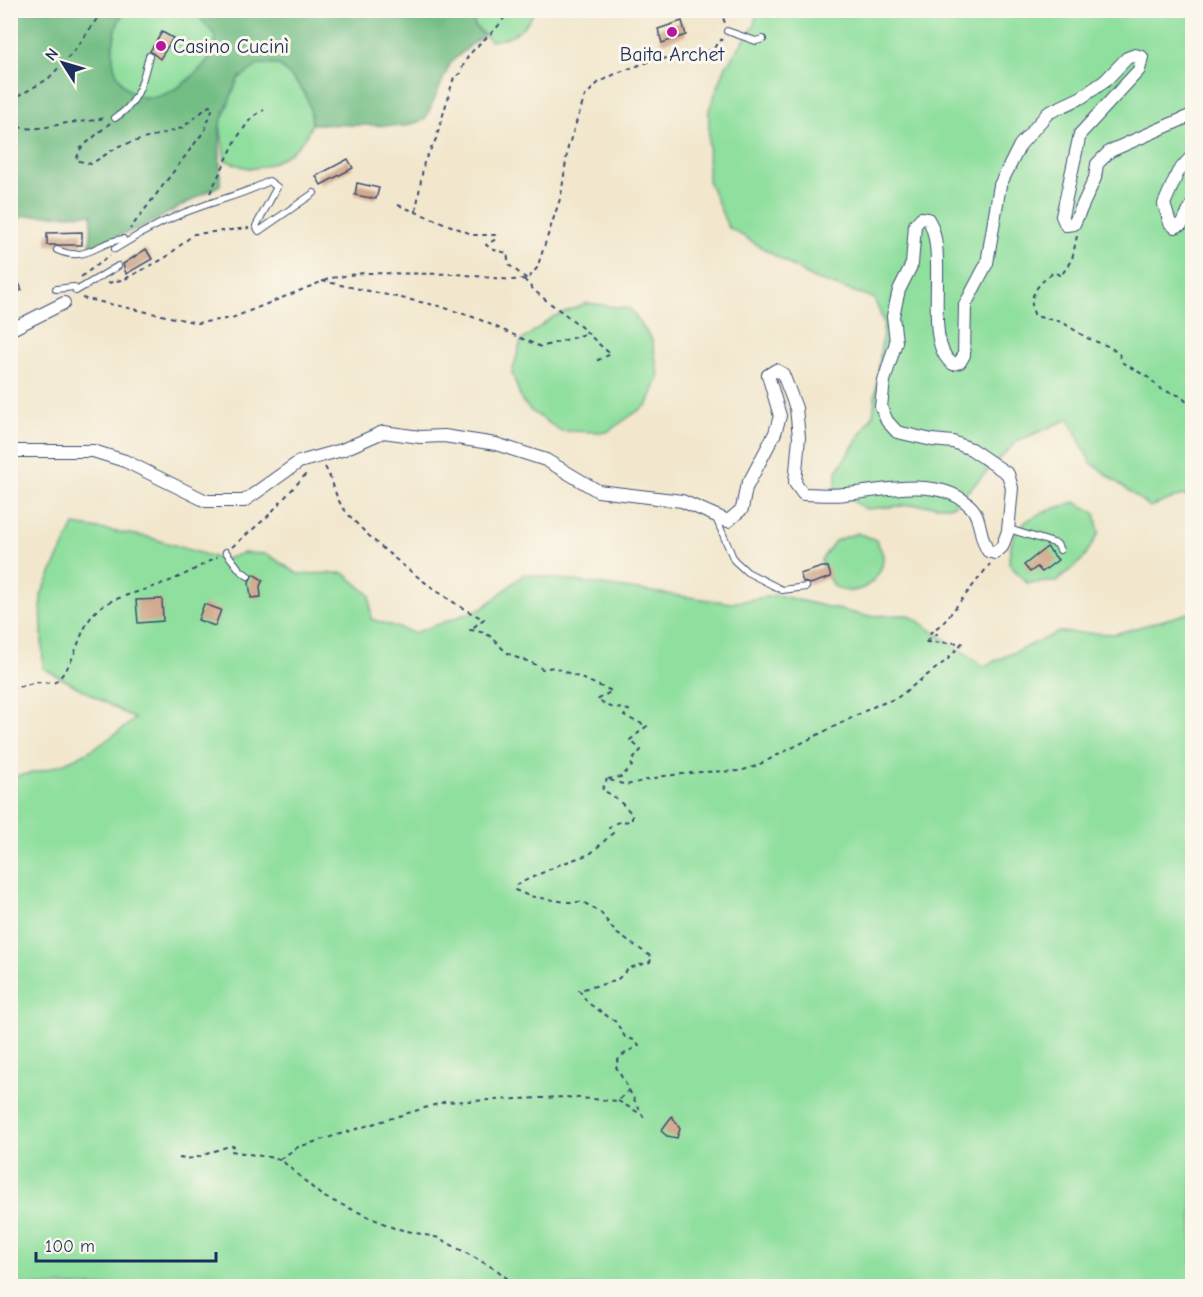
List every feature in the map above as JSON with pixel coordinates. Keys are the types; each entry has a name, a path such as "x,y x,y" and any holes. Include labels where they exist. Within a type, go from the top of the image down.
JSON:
{"street":[{"path":"10,451 93,451 125,461 206,501 244,501 299,462 342,450 383,432 420,437 444,436 496,444 546,460 598,491 682,501 716,518 728,520 735,518 742,509 746,488 775,433 780,416 768,375 776,370 783,374 796,408 799,437 795,483 803,494 842,495 912,488 941,490 958,496 971,507 977,515 981,540 988,550 995,553 1002,547 1008,528 1012,488 1008,474 971,449 953,442 897,432 887,421 880,407 884,381 896,342 893,316 899,290 912,264 915,225 921,218 928,219 934,227 938,268 937,325 945,356 953,364 960,362 964,355 965,305 987,263 1000,185 1020,145 1048,113 1082,97 1105,81 1127,58 1135,55 1142,57 1139,70 1080,134 1062,216 1066,225 1074,224 1095,178 1097,164 1110,151 1192,115"},
{"path":"1192,156 1178,172 1164,204 1170,223 1175,227 1182,224 1192,205"},
{"path":"10,330 64,303"}],"lane":[{"path":"727,31 756,41 763,39"},
{"path":"115,118 132,104 141,89 149,57"},
{"path":"115,249 206,204 248,192 269,181 274,182 277,186 256,226 259,231 314,193"},
{"path":"57,250 71,256 91,252 123,239"},
{"path":"56,289 77,292 118,266"},
{"path":"716,518 734,560 747,572 782,590 806,587"},
{"path":"1008,528 1057,544 1060,550"},
{"path":"226,552 240,570 249,576"}],"path":[{"path":"10,101 48,79 76,49 102,10"},
{"path":"715,10 721,15"},
{"path":"416,211 424,162 436,139 454,77 461,73 464,60 497,29 504,18"},
{"path":"115,249 82,275 77,292 198,322 232,318 322,281 363,273 456,274 526,279 537,268 561,196 568,147 585,96 598,83 616,73 651,61 712,50 721,41"},
{"path":"10,124 39,129 68,123 96,122 112,115 115,118 81,148 76,160 91,164 119,146 182,128 209,106 213,107 205,130 123,239"},
{"path":"206,204 237,138 252,117 264,110"},
{"path":"398,205 474,235 495,235 496,239 486,245 494,250 507,253 509,265 526,279 537,296 575,322 610,354 596,361"},
{"path":"1074,224 1078,237 1072,259 1061,276 1054,272 1034,291 1031,306 1035,316 1062,322 1087,338 1110,347 1119,354 1123,363 1149,378 1162,390 1181,396 1192,408"},
{"path":"105,284 125,279 142,271 165,258 194,234 238,228"},
{"path":"322,281 439,306 476,318 541,347 586,334"},
{"path":"322,463 343,508 368,535 450,599 484,619 470,630 486,632 515,656 532,661 542,669 554,667 612,691 597,700 611,707 629,710 624,716 647,726 630,740 641,750 631,762 632,766 621,777 607,778"},
{"path":"10,689 30,683 54,683 64,674 75,656 84,624 101,606 171,581 226,552 267,517 315,468"},
{"path":"607,778 626,785 700,772 740,771 897,698 947,660 962,643 924,642 937,634 930,633 944,622 991,561"},
{"path":"607,778 602,790 611,793 628,809 632,814 632,821 616,822 609,828 613,833 590,854 561,864 516,885 515,890 529,896 583,902 601,913 616,933 652,957 650,962 629,968 616,981 579,990 588,1003 616,1022 625,1037 634,1040 639,1045 621,1056 615,1065 641,1115"},
{"path":"618,1101 629,1090"},
{"path":"280,1159 297,1148 444,1102 566,1097 618,1101 644,1118"},
{"path":"179,1158 196,1158 234,1146 231,1151 280,1159 322,1196 394,1228 439,1238 497,1270 516,1287"}],"green space":[{"path":"127,10 194,11 215,34 217,48 199,70 174,90 147,97 134,93 119,78 114,67 113,56 117,27 121,16"},
{"path":"11,11 126,11 119,20 115,35 114,67 122,83 134,94 147,97 160,96 187,81 217,48 214,34 194,11 470,11 475,26 483,35 451,62 425,120 405,126 312,124 309,104 299,85 279,65 260,64 238,79 220,124 220,185 148,224 90,247 92,214 24,216 11,223"},
{"path":"470,11 535,11 517,32 491,41 475,26"},
{"path":"757,11 1192,11 1192,498 1182,495 1150,507 1090,462 1069,419 1017,441 953,506 912,505 866,509 835,491 837,471 873,415 884,323 874,298 814,279 728,227 708,180 709,110 726,66 754,26"},
{"path":"259,64 279,65 287,72 308,95 313,112 307,135 290,153 267,165 252,168 225,160 220,124 238,79"},
{"path":"587,303 630,309 652,340 659,376 648,404 607,432 561,431 531,411 522,401 512,373 521,341 553,317"},
{"path":"1075,502 1095,513 1099,533 1083,559 1056,582 1027,583 1009,564 1010,548 1014,536 1028,520"},
{"path":"74,525 148,537 223,560 243,553 267,554 298,574 344,573 370,595 371,619 414,633 483,608 524,574 731,603 777,595 866,616 909,615 984,666 1059,632 1115,634 1192,612 1192,1286 11,1286 10,777 62,764 92,749 135,719 43,668 41,595"},
{"path":"857,533 876,540 883,555 882,566 879,573 866,586 858,590 841,590 831,583 821,560 835,541"}],"building":[{"name":"Baita Archet","path":"682,21 686,35 662,43 658,29"},
{"name":"Casino Cucinì","path":"162,32 173,38 160,59 150,51"},
{"path":"348,159 353,168 321,185 316,176"},
{"path":"357,183 379,188 376,199 355,195"},
{"path":"82,232 82,245 47,245 47,233"},
{"path":"146,249 152,259 126,274 123,264"},
{"path":"10,263 22,290 10,294"},
{"path":"1047,547 1058,560 1042,572 1037,567 1030,572 1024,565"},
{"path":"828,567 831,577 810,584 803,582 800,574"},
{"path":"253,574 263,580 260,586 261,597 251,598 249,582"},
{"path":"162,599 163,621 138,623 136,600"},
{"path":"204,604 221,610 215,626 198,620"},
{"path":"672,1116 680,1129 677,1138 667,1136 661,1131"}],"place":[{"name":"Baita Archet","path":"672,32"},
{"name":"Casino Cucinì","path":"161,46"}]}
